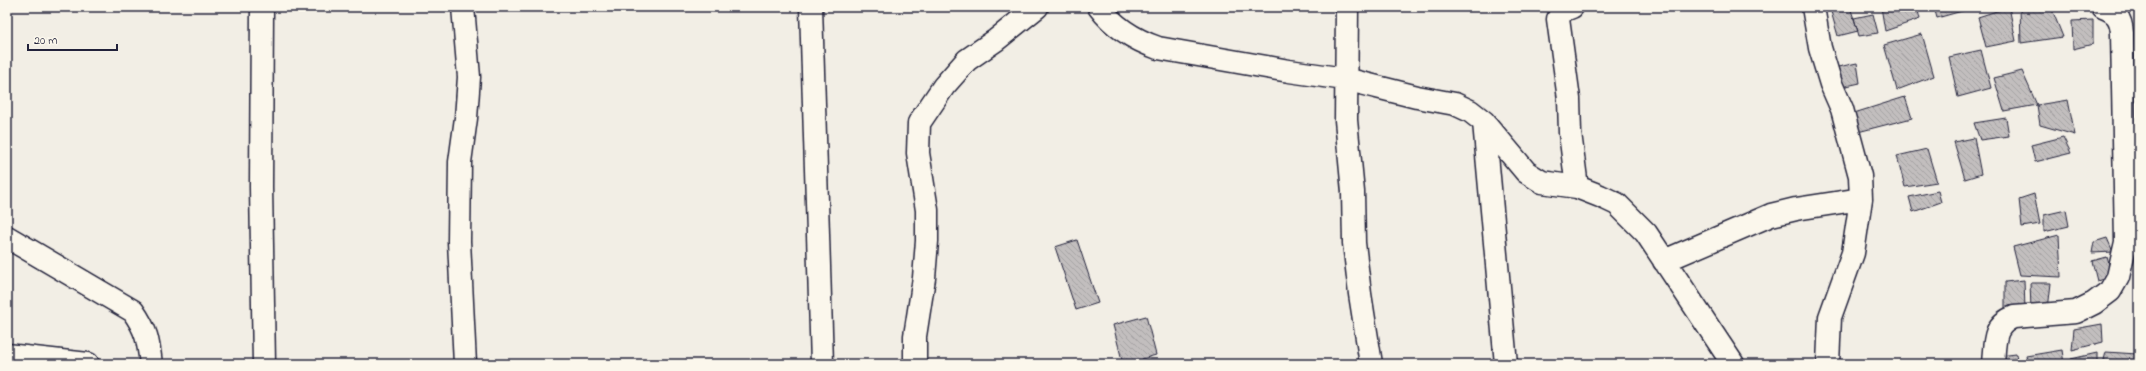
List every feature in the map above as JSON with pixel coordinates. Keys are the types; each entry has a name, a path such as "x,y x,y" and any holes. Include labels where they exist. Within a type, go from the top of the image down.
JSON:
{"street":[{"path":"264,364 261,187 265,7"},
{"path":"463,7 469,77 466,118 460,162 459,225 465,364"},
{"path":"811,7 822,364"},
{"path":"915,364 915,336 924,278 927,241 927,210 918,152 919,123 944,86 967,60 996,40 1037,7"},
{"path":"1099,7 1127,34 1141,43 1158,48 1290,71 1346,78 1417,97 1455,104 1470,111 1484,122 1526,172 1542,182 1577,187 1617,204 1646,233 1733,364"},
{"path":"1347,7 1346,78 1354,243 1371,364"},
{"path":"1572,7 1562,11 1558,19 1569,99 1570,133 1577,187"},
{"path":"1813,7 1820,48 1831,84 1842,109 1856,160 1860,176 1861,199 1853,253 1830,317 1828,364"},
{"path":"1993,364 1995,338 1999,326 2005,320 2014,317 2076,312 2094,303 2110,290 2118,277 2126,242 2122,27 2121,22 2114,11 2103,7"},
{"path":"1484,122 1506,364"},
{"path":"1664,261 1771,215 1796,208 1861,199"},
{"path":"7,237 133,311 144,326 151,364"},
{"path":"7,355 88,364"}],"building":[{"path":"1850,7 1858,31 1838,36 1830,8"},
{"path":"1881,7 1917,7 1920,19 1885,31"},
{"path":"1934,7 1973,7 1973,8 1937,18"},
{"path":"2009,7 2016,41 1986,47 1978,17"},
{"path":"2051,7 2063,37 2021,43 2020,8"},
{"path":"1873,14 1878,33 1859,36 1854,18"},
{"path":"2093,20 2093,44 2073,49 2072,21"},
{"path":"1922,34 1934,76 1897,90 1884,45"},
{"path":"1981,50 1991,88 1958,97 1949,57"},
{"path":"1857,63 1860,83 1842,87 1838,67"},
{"path":"2022,71 2037,105 2004,111 1994,78"},
{"path":"2139,86 2139,101 2137,102 2134,88"},
{"path":"1905,97 1912,118 1854,133 1851,114"},
{"path":"2068,100 2075,135 2040,125 2037,105"},
{"path":"2006,118 2009,136 1980,140 1974,123"},
{"path":"2063,137 2071,153 2035,162 2031,145"},
{"path":"1974,138 1981,174 1965,179 1954,142"},
{"path":"1927,149 1937,182 1905,187 1897,156"},
{"path":"2139,173 2139,188 2137,189 2132,175"},
{"path":"1938,191 1941,202 1913,212 1909,197"},
{"path":"2034,194 2040,224 2022,227 2019,199"},
{"path":"2066,210 2069,226 2044,232 2044,215"},
{"path":"2059,235 2061,277 2020,275 2013,247"},
{"path":"2107,238 2113,252 2092,253 2094,242"},
{"path":"1077,240 1098,303 1076,310 1055,247"},
{"path":"2107,257 2112,276 2097,281 2092,261"},
{"path":"2024,280 2025,310 2005,311 2005,282"},
{"path":"2030,283 2051,283 2048,309 2031,309"},
{"path":"1146,316 1156,355 1142,359 1143,364 1137,364 1136,361 1123,364 1113,325"},
{"path":"2102,324 2103,342 2072,350 2074,329"},
{"path":"2062,350 2064,364 2028,364 2026,356"},
{"path":"2106,352 2137,354 2137,364 2103,364"},
{"path":"2097,353 2097,364 2071,364 2071,359"},
{"path":"2016,354 2018,364 1999,364 2000,356"}]}
